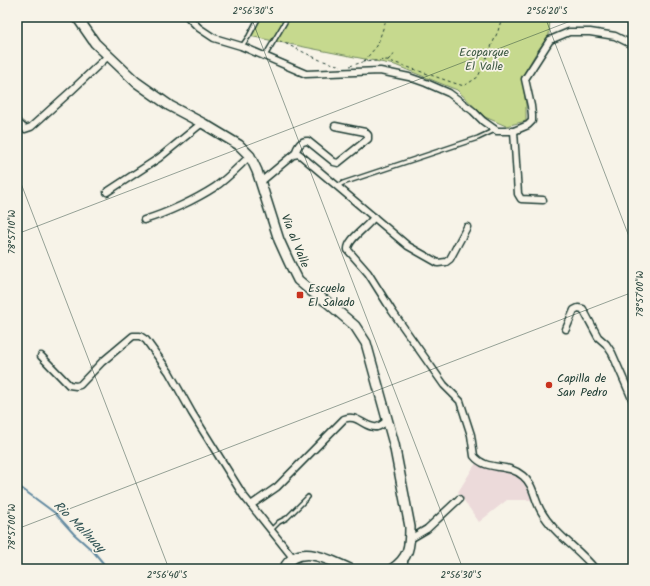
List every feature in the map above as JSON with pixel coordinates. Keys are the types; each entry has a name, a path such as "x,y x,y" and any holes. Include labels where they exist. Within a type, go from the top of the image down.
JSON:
{"main road":[{"name":"Via al Valle","path":"77,17 94,43 136,82 170,106 239,145 250,156 260,180 280,240 298,280 355,326 366,344 394,444 410,527 408,551 401,563 392,569"},
{"path":"284,569 294,559 311,554 350,569"}],"street":[{"path":"188,17 199,28 214,38 242,46 306,74 380,71 409,77 426,83 449,93 474,111 483,121 497,131 514,131 528,125 532,121 531,106 525,79 550,40 569,32 590,32 615,36 633,45"},
{"path":"17,122 25,129 30,127 71,92 108,56"},
{"path":"107,192 160,158 202,123"},
{"path":"260,180 263,180 295,154 296,147 302,142 308,141 334,162 338,163 368,139 367,134 364,132 336,126"},
{"path":"514,131 518,194 521,199 543,200"},
{"path":"295,154 301,155 408,246 438,263 446,262 450,259 467,227"},
{"path":"144,220 158,216 215,187 250,156"},
{"path":"374,217 370,224 349,243 349,253 368,273 392,311 444,386 460,402 471,435 474,456 483,464 510,468 522,475 532,488 537,504 546,518 595,569"},
{"path":"566,329 574,310 578,308 583,309 598,337 606,344 612,353 633,402"},
{"path":"40,356 69,385 76,386 80,385 102,362 131,338 138,335 143,337 169,372 192,413 243,495 294,559"},
{"path":"251,505 277,487 344,419 354,418 371,426 377,427 388,420"},
{"path":"410,539 427,528 459,499"},
{"path":"403,569 404,558"}],"lane":[{"path":"242,46 259,17"},
{"path":"265,56 288,17"},
{"path":"338,186 389,167 478,138 495,130"},
{"path":"271,530 279,522 287,518 308,497"}],"path":[{"path":"363,62 377,46 387,17"},
{"path":"276,39 320,60 336,65 346,67 363,62 387,60 464,86 478,77 498,31 502,17"},
{"path":"387,60 396,53"}],"shaded area":[{"path":"476,463 495,466 525,478 532,493 531,500 507,500 479,522 458,492"}],"green space":[{"name":"Ecoparque El Valle","path":"259,17 550,17 549,35 536,53 522,77 526,105 526,121 506,126 485,117 457,90 395,65 249,36"}],"waterway":[{"name":"Rio Malhuay","path":"17,485 55,513 74,534 93,551 108,569"}],"place":[{"name":"Escuela El Salado","path":"300,295"},
{"name":"Capilla de San Pedro","path":"549,385"}]}
